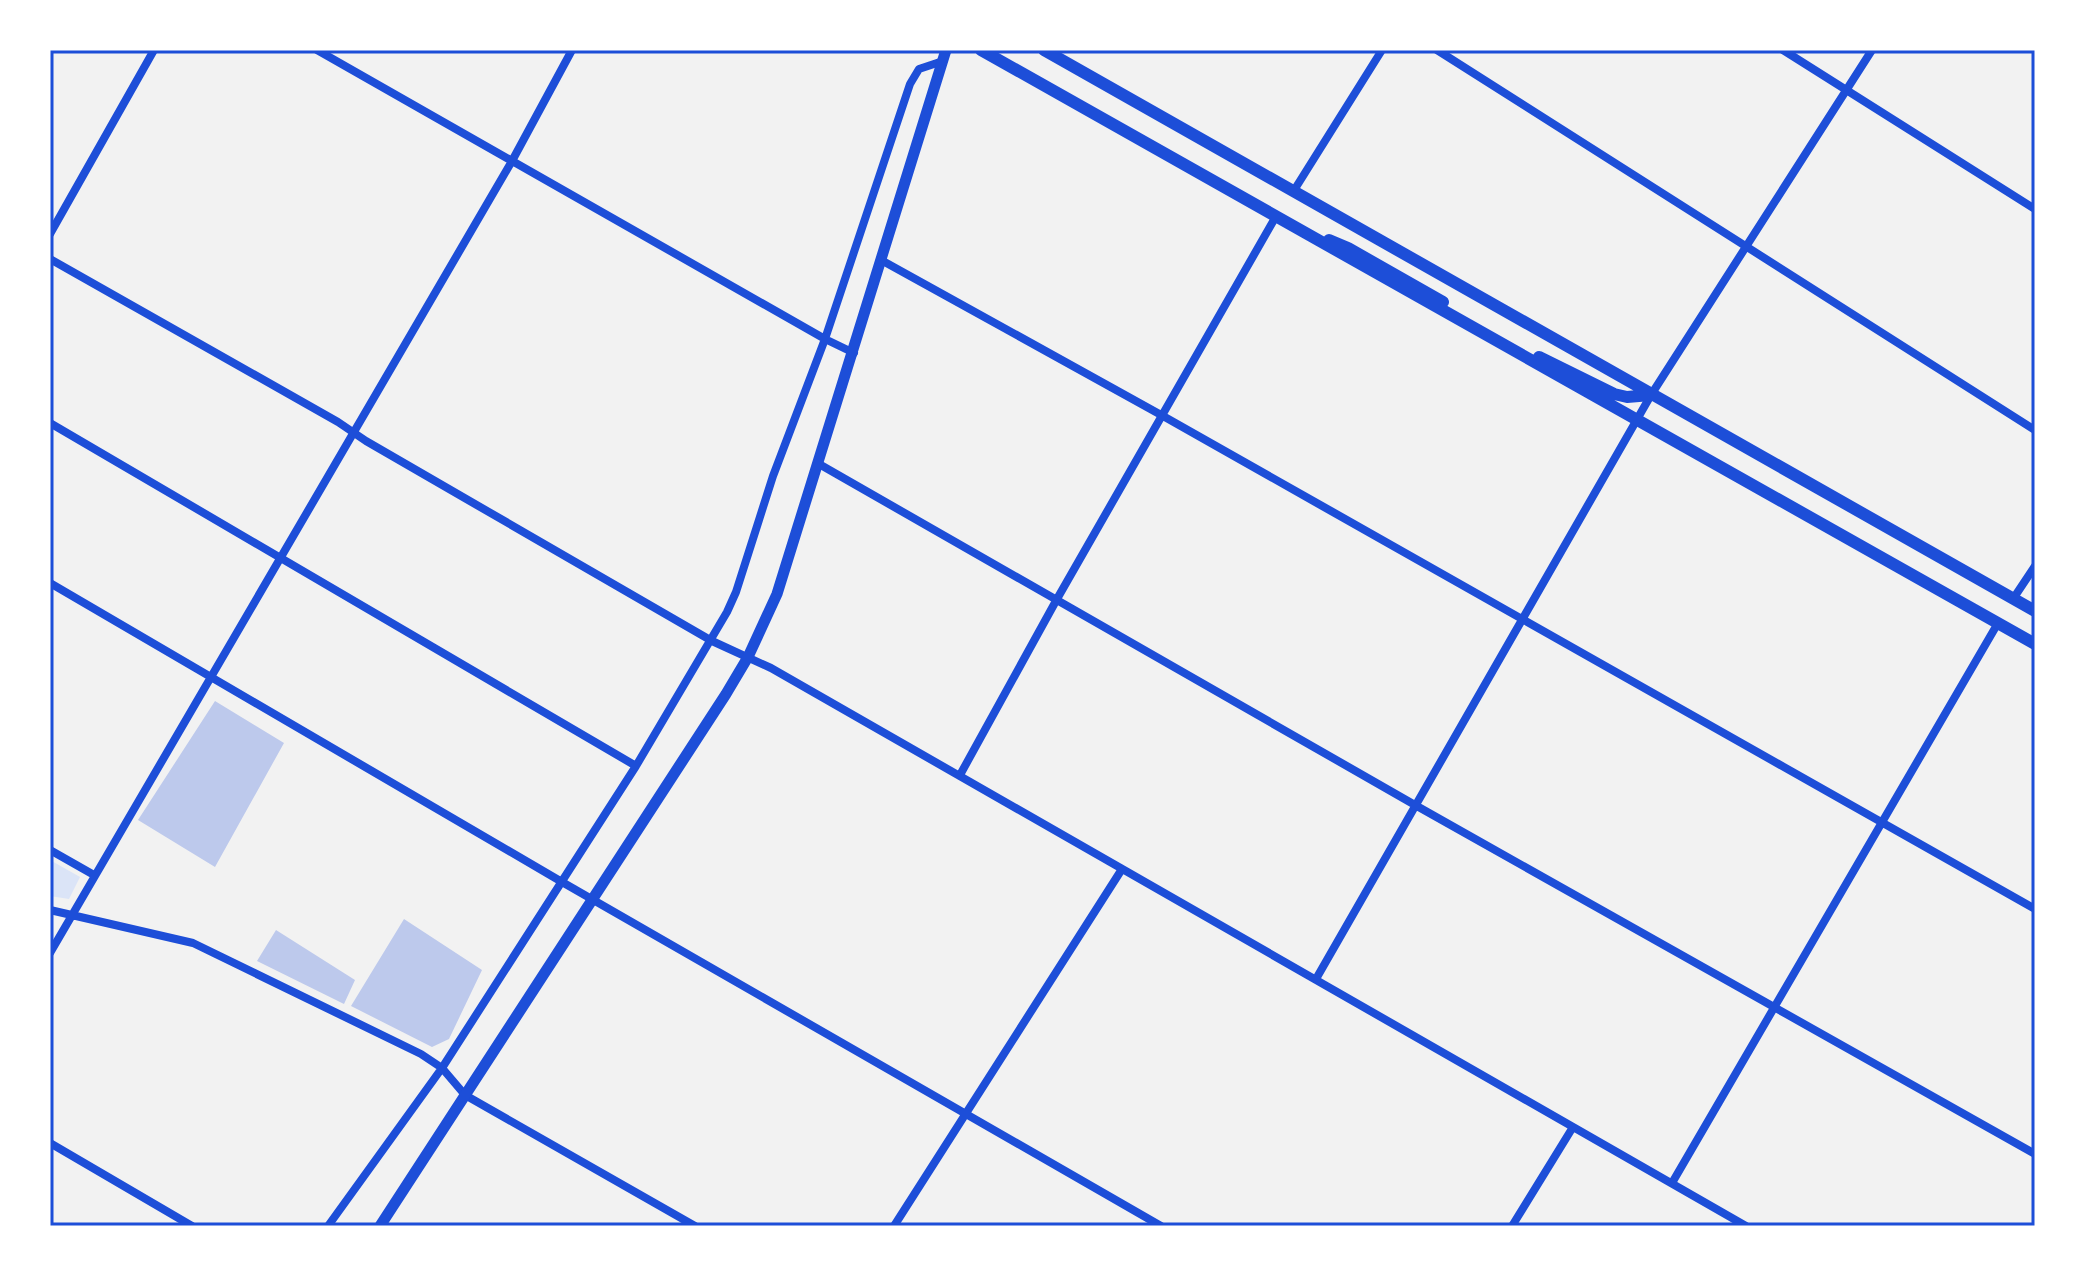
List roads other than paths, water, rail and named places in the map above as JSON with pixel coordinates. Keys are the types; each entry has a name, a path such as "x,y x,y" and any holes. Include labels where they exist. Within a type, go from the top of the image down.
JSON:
{"main road":[{"path":"981,50 2035,644"},
{"path":"1044,50 2035,611"},
{"path":"380,1226 748,657 777,594 945,55"},
{"path":"1275,218 1348,248 1538,356 1614,394 1627,397 1651,395"}],"street":[{"path":"50,234 154,50"},
{"path":"317,50 854,353"},
{"path":"50,953 512,161 572,50"},
{"path":"1293,192 1382,50"},
{"path":"1437,50 2035,430"},
{"path":"1783,50 2035,209"},
{"path":"1316,979 1651,395 1872,50"},
{"path":"328,1226 442,1068 636,766 712,641 736,592 773,476 825,339 910,84 919,69 945,55"},
{"path":"960,775 1275,218"},
{"path":"50,259 353,431 712,641 748,657 960,775 1746,1226"},
{"path":"881,260 1523,618 2035,909"},
{"path":"50,423 636,766"},
{"path":"819,464 1415,805 2035,1154"},
{"path":"2013,599 2035,566"},
{"path":"50,583 1161,1226"},
{"path":"1672,1183 1998,623"},
{"path":"50,850 94,875"},
{"path":"894,1226 1122,869"},
{"path":"50,910 193,943 421,1054 442,1068 465,1095 695,1226"},
{"path":"1512,1226 1573,1127"},
{"path":"50,1143 192,1226"}]}
